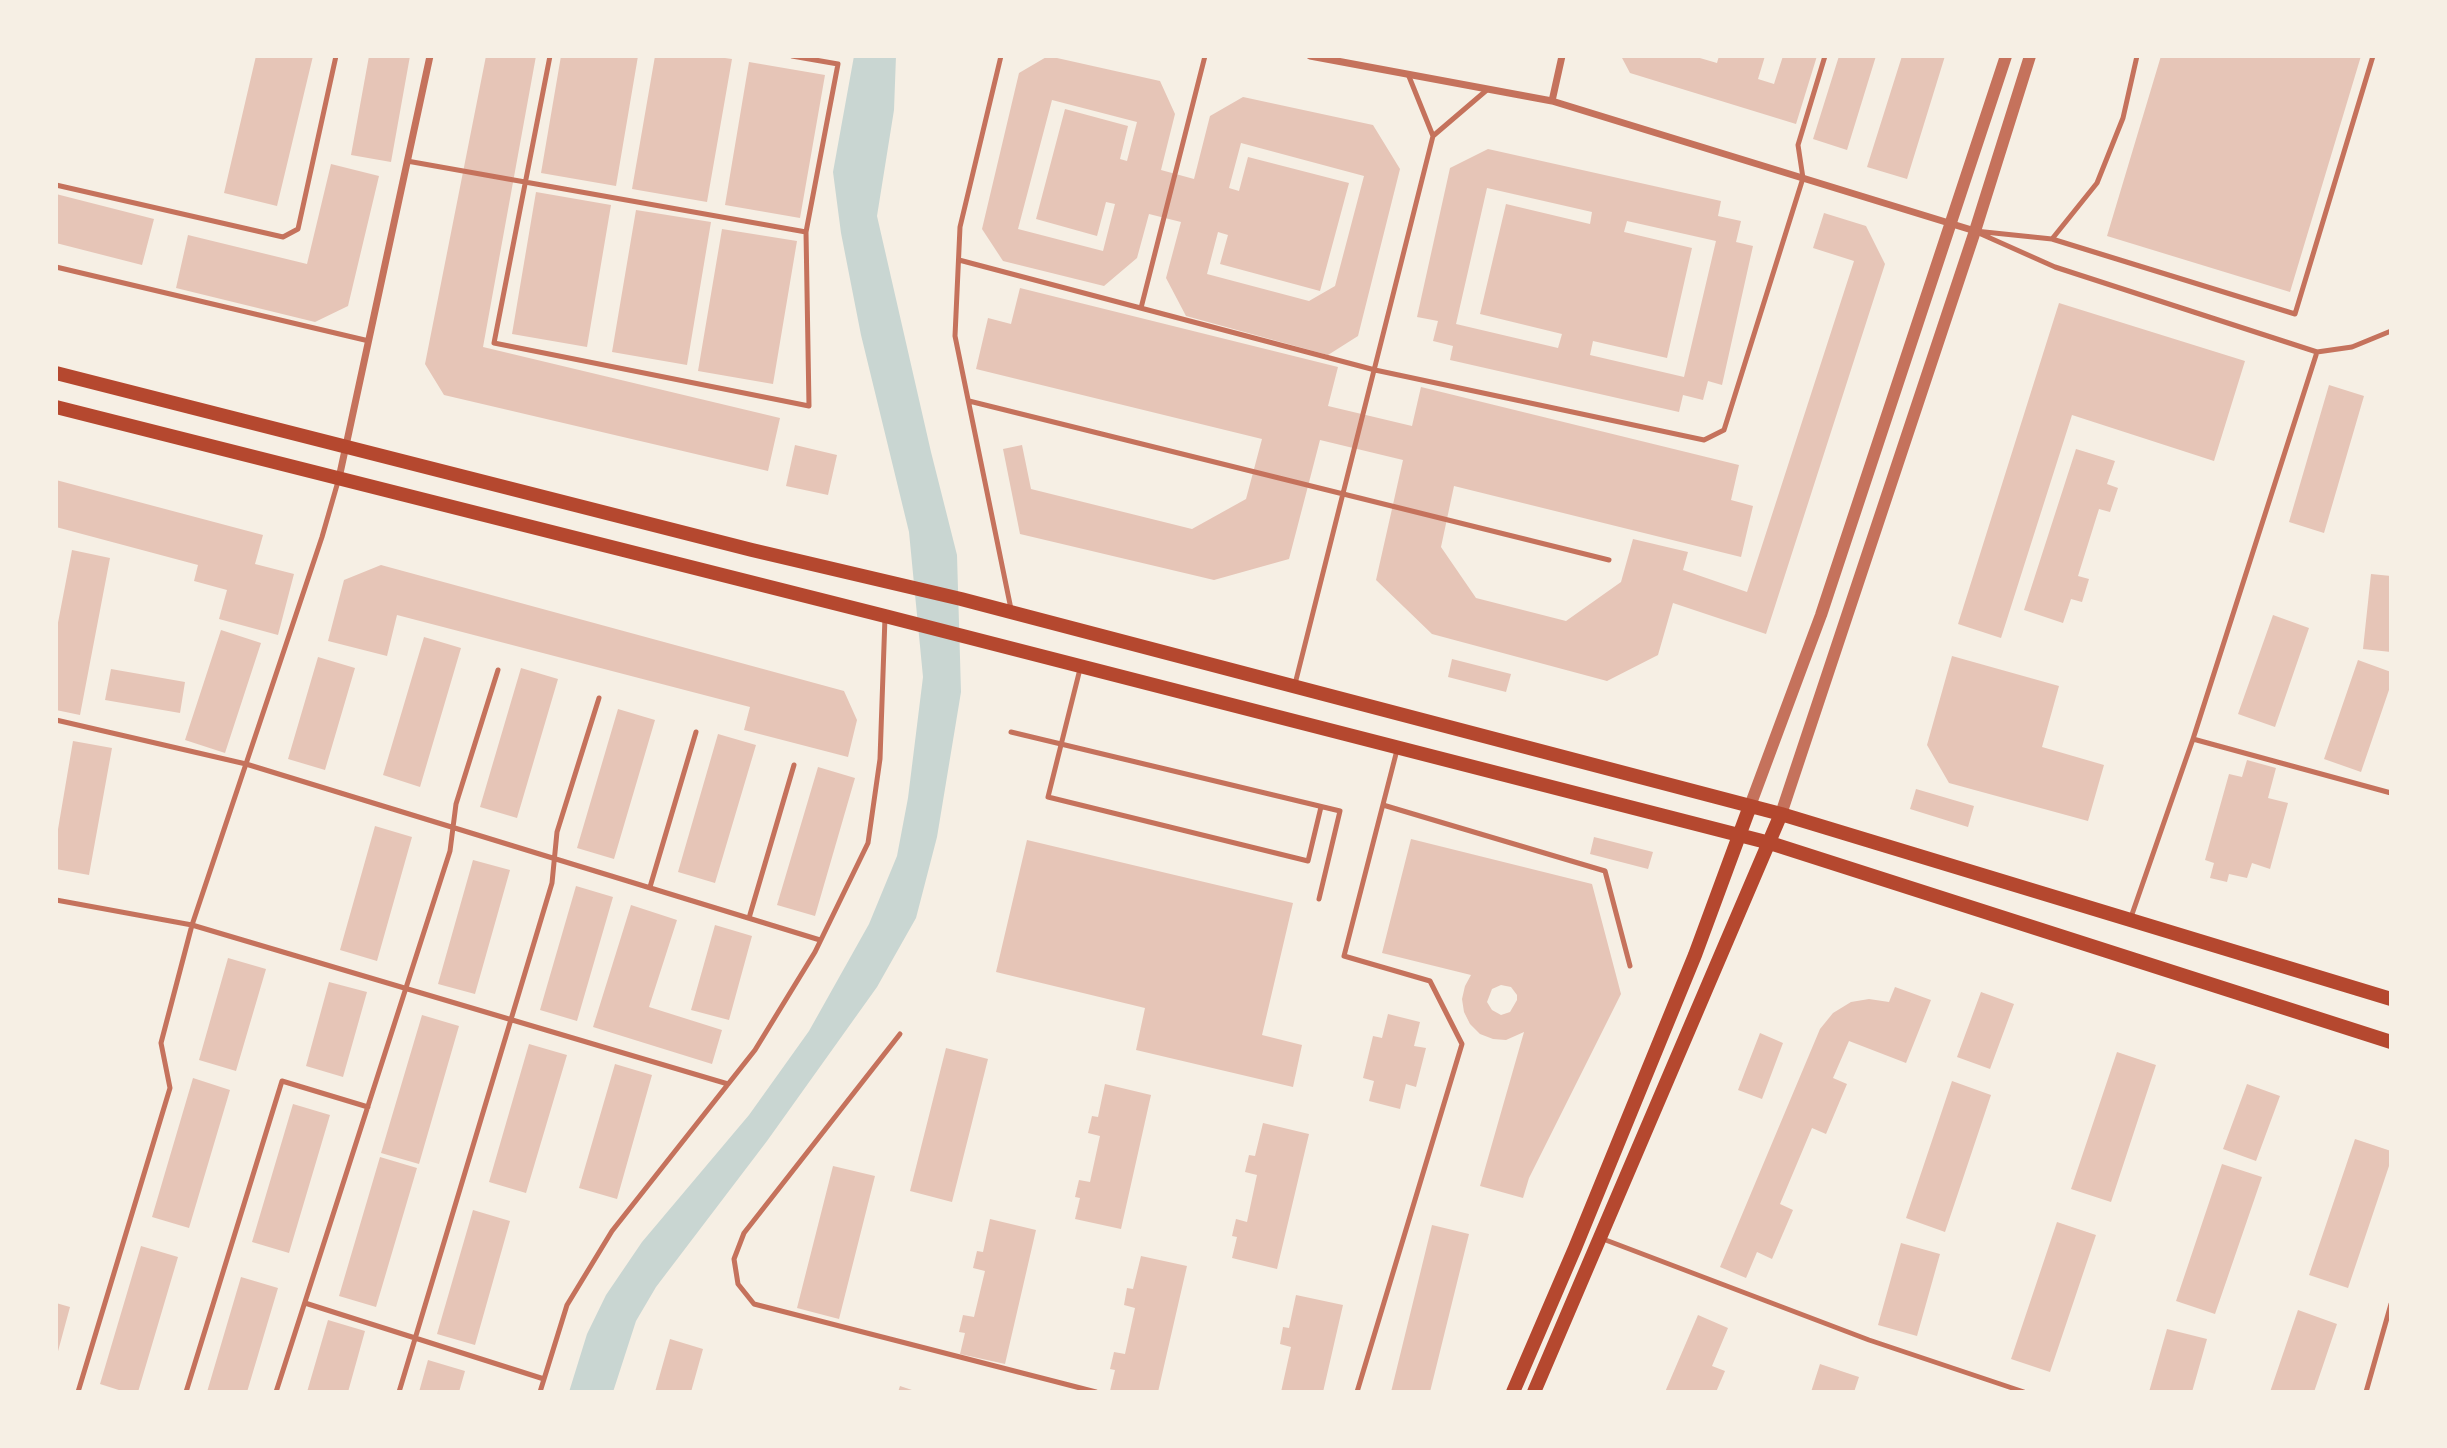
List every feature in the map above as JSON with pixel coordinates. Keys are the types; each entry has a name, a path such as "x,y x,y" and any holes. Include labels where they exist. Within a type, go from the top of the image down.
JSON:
{"main road":[{"path":"56,373 1012,612 1781,814 2391,999"},
{"path":"56,407 914,623 1770,843 2391,1042"},
{"path":"1513,1392 1689,968 1750,806"},
{"path":"1534,1392 1781,814"}],"street":[{"path":"338,478 430,56"},
{"path":"1310,56 1552,101 1975,231"},
{"path":"1552,101 1562,56"},
{"path":"1750,806 1821,615 2006,56"},
{"path":"1781,814 1975,231 2030,56"}],"lane":[{"path":"56,185 283,237 298,229 336,56"},
{"path":"550,56 494,343 808,406 806,232 838,64 792,56"},
{"path":"1000,56 960,227 955,336 1012,612"},
{"path":"1141,308 1205,56"},
{"path":"958,260 1375,370 1704,440 1724,430 1803,178 1798,145 1825,56"},
{"path":"2052,239 2097,183 2123,118 2137,56"},
{"path":"1975,231 2052,239 2295,314 2373,56"},
{"path":"1408,74 1433,136"},
{"path":"1295,687 1433,136 1488,89"},
{"path":"407,161 806,232"},
{"path":"1975,231 2054,267 2317,352 2352,347 2391,331"},
{"path":"56,267 369,341"},
{"path":"2130,920 2193,739 2317,352"},
{"path":"969,401 1609,560"},
{"path":"88,1392 78,1391 170,1088 161,1043 192,925 322,537 338,478"},
{"path":"540,1392 567,1305 612,1231 755,1050 820,940 868,843 880,759 885,616"},
{"path":"1080,666 1048,797 1308,861 1321,807"},
{"path":"276,1392 450,851 456,804 498,670"},
{"path":"398,1392 552,883 557,832 599,698"},
{"path":"56,720 246,764 820,940"},
{"path":"650,887 695,732"},
{"path":"1011,732 1340,811 1319,899"},
{"path":"2193,739 2391,793"},
{"path":"1357,1392 1462,1044 1430,981 1344,956 1398,747"},
{"path":"749,918 794,765"},
{"path":"1383,805 1605,871 1630,966"},
{"path":"56,900 192,925 728,1084"},
{"path":"900,1034 744,1233 734,1259 738,1284 754,1304 1096,1392"},
{"path":"186,1392 282,1081 368,1107"},
{"path":"1600,1238 1869,1340 2024,1392"},
{"path":"305,1303 544,1379"},
{"path":"2366,1392 2391,1304"}],"shaded area":[{"path":"854,56 896,56 894,110 877,216 957,555 961,692 937,837 916,918 877,987 767,1141 656,1287 636,1321 613,1392 569,1392 587,1334 606,1295 642,1242 749,1115 809,1031 869,924 897,856 908,798 923,677 909,532 861,335 841,233 833,172"}],"building":[{"path":"256,56 313,56 277,206 224,193"},
{"path":"369,56 410,56 391,162 351,155"},
{"path":"486,56 536,56 483,347 780,418 768,471 444,395 425,364"},
{"path":"561,56 638,56 616,186 541,173"},
{"path":"655,56 711,56 732,59 707,202 632,189"},
{"path":"1048,56 1160,81 1175,114 1161,170 1194,179 1210,116 1243,97 1373,125 1400,169 1358,336 1328,355 1186,316 1166,278 1181,222 1149,214 1137,258 1104,286 1003,261 982,229 1019,73","holes":["1052,100 1137,122 1127,161 1120,159 1128,126 1065,109 1036,219 1097,236 1106,202 1115,204 1103,251 1018,229","1241,143 1364,176 1335,286 1309,301 1207,274 1218,232 1228,235 1220,264 1320,291 1349,183 1248,157 1239,191 1229,188"]},
{"path":"1621,56 1693,56 1717,63 1719,56 1765,56 1758,79 1774,84 1783,56 1817,56 1796,124 1630,73"},
{"path":"1839,56 1876,56 1847,150 1813,139"},
{"path":"1902,56 1945,56 1907,179 1867,167"},
{"path":"2161,56 2361,56 2290,292 2107,236"},
{"path":"749,62 825,75 800,218 725,205"},
{"path":"1488,149 1721,201 1718,216 1741,221 1736,242 1753,246 1722,385 1708,381 1703,400 1683,395 1679,412 1450,360 1453,346 1433,341 1438,321 1417,317 1450,168","holes":["1487,188 1592,212 1590,224 1506,204 1480,314 1562,334 1558,348 1456,324","1627,221 1716,241 1684,377 1590,355 1593,341 1667,358 1692,248 1624,232"]},
{"path":"331,164 379,176 348,306 315,322 176,288 188,235 307,264"},
{"path":"536,192 611,205 587,347 512,334"},
{"path":"56,194 154,219 142,265 56,243"},
{"path":"636,210 711,222 687,365 612,352"},
{"path":"1824,213 1866,226 1885,264 1766,634 1673,603 1658,655 1607,681 1432,634 1376,580 1403,460 1320,440 1289,559 1214,580 1020,534 1003,449 1022,445 1031,489 1192,529 1246,499 1262,439 976,369 988,318 1011,324 1020,288 1338,367 1328,406 1412,426 1421,387 1739,465 1731,500 1753,506 1741,557 1454,486 1441,547 1476,598 1566,621 1621,582 1633,539 1688,552 1683,570 1747,592 1854,261 1813,248"},
{"path":"722,229 797,241 773,384 698,371"},
{"path":"2059,303 2245,361 2214,461 2072,415 2001,638 1958,624"},
{"path":"2329,385 2364,396 2324,533 2289,522"},
{"path":"795,445 837,455 828,495 786,486"},
{"path":"2076,449 2115,461 2107,484 2118,488 2110,512 2099,509 2078,576 2089,579 2082,602 2071,599 2063,623 2024,610"},
{"path":"56,480 263,535 255,564 294,574 278,635 219,619 227,590 194,581 198,565 56,527"},
{"path":"72,550 110,558 80,715 56,710 56,633"},
{"path":"381,565 844,691 857,720 848,757 744,730 750,707 397,615 387,656 328,641 344,580"},
{"path":"2371,574 2391,576 2391,652 2363,649"},
{"path":"2273,615 2309,628 2275,727 2238,714"},
{"path":"221,630 261,643 225,753 185,740"},
{"path":"424,637 461,648 420,787 383,775"},
{"path":"1952,656 2059,686 2042,747 2104,765 2088,821 1949,783 1927,745"},
{"path":"318,657 355,668 325,770 288,759"},
{"path":"1452,659 1511,674 1506,692 1448,677"},
{"path":"2358,660 2391,672 2391,684 2361,772 2324,759"},
{"path":"521,668 558,679 517,818 480,807"},
{"path":"111,669 185,682 180,713 105,700"},
{"path":"618,709 655,720 614,859 577,848"},
{"path":"718,734 756,745 715,883 678,872"},
{"path":"73,741 112,748 89,875 56,869 56,841"},
{"path":"2247,760 2276,768 2268,798 2288,803 2270,869 2252,863 2247,878 2229,874 2227,882 2210,878 2214,863 2205,860 2229,774 2242,777"},
{"path":"818,767 855,778 815,916 777,905"},
{"path":"1916,789 1974,806 1968,827 1910,809"},
{"path":"375,826 412,837 377,961 340,950"},
{"path":"1594,837 1653,852 1648,869 1590,854"},
{"path":"1411,839 1592,884 1621,994 1529,1178 1523,1198 1480,1186 1524,1032 1506,1040 1493,1039 1480,1034 1470,1024 1462,999 1471,975 1382,953","holes":["1501,985 1511,987 1517,1000 1510,1012 1501,1015 1492,1010 1487,1002 1492,989"]},
{"path":"1027,840 1293,903 1262,1035 1302,1045 1293,1087 1136,1050 1145,1008 996,972"},
{"path":"473,860 510,870 475,994 438,984"},
{"path":"576,886 613,897 577,1021 540,1010"},
{"path":"631,905 677,920 649,1007 722,1030 712,1064 593,1027"},
{"path":"715,925 752,936 729,1020 691,1010"},
{"path":"228,958 266,969 236,1071 199,1060"},
{"path":"329,982 367,992 343,1077 306,1066"},
{"path":"1895,987 1931,1000 1906,1063 1849,1041 1833,1078 1847,1084 1826,1134 1812,1128 1780,1204 1793,1210 1772,1259 1757,1252 1746,1278 1720,1267 1820,1029 1833,1013 1851,1002 1869,999 1889,1002"},
{"path":"1981,992 2014,1004 1990,1069 1957,1057"},
{"path":"1388,1014 1420,1022 1414,1046 1426,1048 1416,1087 1406,1084 1400,1109 1369,1101 1374,1081 1363,1078 1373,1036 1382,1038"},
{"path":"422,1015 459,1026 419,1164 381,1153"},
{"path":"1760,1033 1783,1043 1762,1099 1738,1090"},
{"path":"529,1044 567,1055 526,1193 489,1182"},
{"path":"946,1048 988,1059 952,1202 910,1191"},
{"path":"2117,1052 2156,1065 2111,1202 2071,1189"},
{"path":"615,1064 652,1075 617,1199 579,1188"},
{"path":"193,1078 230,1090 189,1228 152,1217"},
{"path":"1952,1081 1991,1095 1945,1232 1906,1218"},
{"path":"1105,1084 1151,1095 1121,1229 1075,1219 1080,1198 1075,1197 1079,1180 1090,1182 1100,1136 1088,1133 1092,1116 1098,1117"},
{"path":"2247,1084 2280,1096 2256,1161 2223,1149"},
{"path":"293,1104 330,1115 289,1253 252,1242"},
{"path":"1263,1123 1309,1134 1277,1269 1232,1258 1237,1237 1232,1236 1236,1219 1247,1222 1257,1175 1245,1172 1249,1155 1255,1156"},
{"path":"2355,1139 2391,1151 2391,1160 2348,1288 2309,1275"},
{"path":"380,1157 417,1168 376,1307 339,1296"},
{"path":"2222,1164 2262,1177 2215,1314 2176,1301"},
{"path":"833,1166 875,1176 839,1319 797,1308"},
{"path":"473,1210 510,1221 475,1345 437,1334"},
{"path":"990,1219 1036,1230 1005,1364 960,1354 965,1333 959,1332 963,1315 974,1317 985,1271 973,1268 977,1251 983,1252"},
{"path":"2057,1222 2096,1235 2050,1372 2011,1359"},
{"path":"1432,1225 1469,1234 1430,1392 1391,1392"},
{"path":"1901,1243 1940,1254 1917,1336 1878,1325"},
{"path":"141,1246 178,1257 138,1392 125,1392 100,1384"},
{"path":"1141,1256 1187,1266 1158,1392 1110,1391 1115,1370 1110,1369 1114,1352 1125,1354 1135,1308 1124,1305 1127,1288 1133,1289"},
{"path":"241,1277 278,1288 247,1392 207,1392"},
{"path":"1296,1295 1343,1305 1323,1392 1281,1392 1291,1347 1280,1344 1283,1327 1289,1328"},
{"path":"56,1303 70,1307 57,1355 56,1355"},
{"path":"2298,1310 2337,1324 2314,1392 2270,1392"},
{"path":"1698,1315 1728,1328 1712,1366 1725,1371 1716,1392 1665,1392"},
{"path":"328,1320 365,1331 348,1392 307,1392"},
{"path":"2167,1329 2207,1339 2192,1392 2149,1392"},
{"path":"670,1339 703,1349 691,1392 655,1392"},
{"path":"428,1360 465,1371 459,1392 419,1392"},
{"path":"1820,1364 1859,1377 1854,1392 1811,1392"},
{"path":"900,1386 915,1391 915,1392 898,1392"}]}
